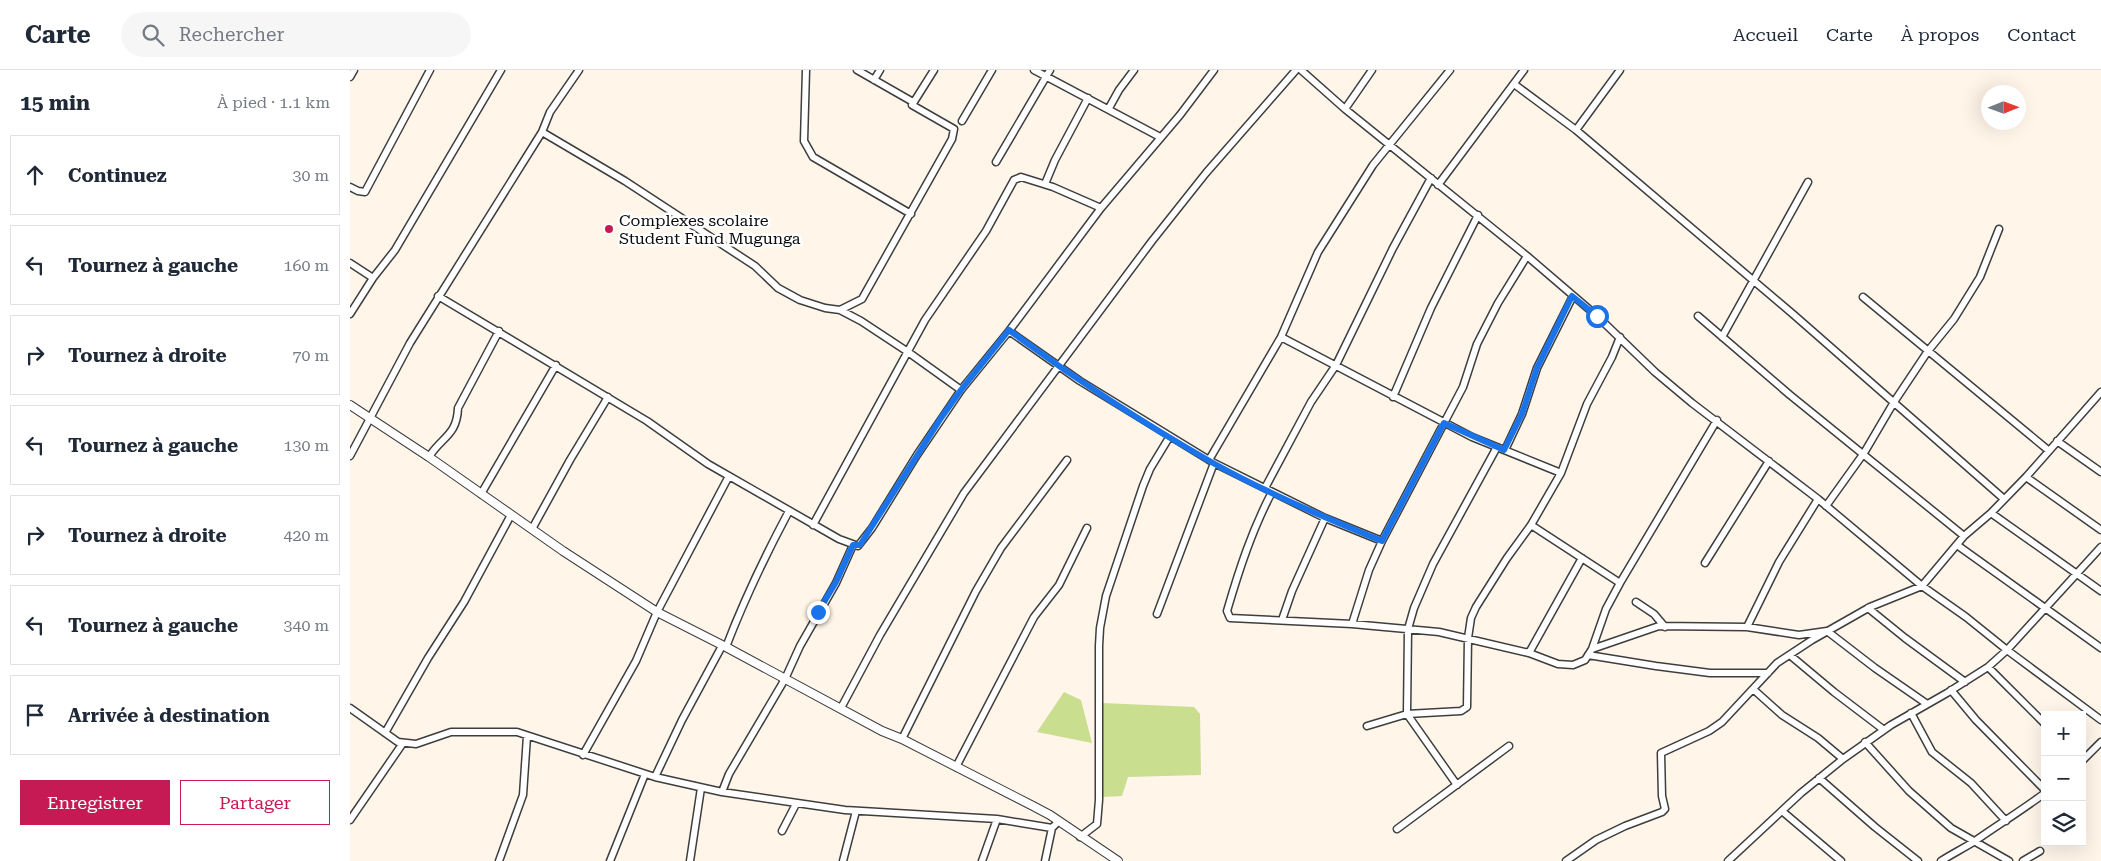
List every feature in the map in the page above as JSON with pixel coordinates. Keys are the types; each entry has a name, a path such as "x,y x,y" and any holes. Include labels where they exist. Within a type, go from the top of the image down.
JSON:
{"street":[{"path":"350,77 354,70"},
{"path":"350,187 358,192 365,192 430,70"},
{"path":"350,314 373,278 395,250 501,70"},
{"path":"806,70 804,141 813,157 911,214"},
{"path":"857,70 914,102"},
{"path":"874,80 880,70"},
{"path":"840,310 862,300 955,133 954,129 912,106 934,70"},
{"path":"962,121 992,70"},
{"path":"1034,70 1109,108 1160,137"},
{"path":"996,162 1050,70"},
{"path":"1109,108 1119,90 1134,70"},
{"path":"438,296 608,397 729,476 789,512 853,545 860,545 916,455 961,390 1009,330 1100,208 1180,115 1214,70"},
{"path":"841,708 880,635 964,493 1016,422 1060,368 1098,311 1200,180 1296,70"},
{"path":"1301,70 1345,109 1527,256 1692,403 1717,420 1818,499 1922,586 1966,617 2101,720"},
{"path":"1345,109 1372,70"},
{"path":"1157,614 1212,462 1281,336 1318,252 1373,165 1450,70"},
{"path":"1438,184 1524,70"},
{"path":"1576,130 1620,70"},
{"path":"350,456 410,343 542,132 550,112 578,71"},
{"path":"1514,84 1576,130 1894,402 2004,499"},
{"path":"1045,184 1055,160 1088,98"},
{"path":"542,132 625,181 755,266 778,288 800,300 825,308 840,310 861,321 961,390"},
{"path":"813,525 925,320 986,231 1014,180 1021,177 1045,184 1100,208"},
{"path":"1264,488 1311,402 1336,365 1393,248 1431,178"},
{"path":"1722,337 1808,182"},
{"path":"1393,396 1431,308 1478,216"},
{"path":"1826,506 1864,454 1894,402 1928,351 1954,319 1980,277 1999,229"},
{"path":"1352,624 1369,570 1382,541 1463,387 1477,344 1498,302 1527,256"},
{"path":"350,263 373,278"},
{"path":"1504,450 1522,414 1537,368 1572,296"},
{"path":"1863,297 2048,450"},
{"path":"1698,316 1964,536"},
{"path":"1009,330 1060,368 1212,462 1325,518 1382,541"},
{"path":"429,457 434,448 446,439 458,419 458,408 499,331"},
{"path":"1281,336 1444,423 1497,448 1561,473"},
{"path":"1367,726 1407,714 1461,711 1467,707 1468,638 1471,618 1476,607 1530,525 1561,473 1587,404 1612,357 1620,337"},
{"path":"481,494 556,366"},
{"path":"1566,861 1596,840 1624,826 1662,812 1665,808 1662,796 1660,753 1709,732 1722,722 1777,663 1791,656 1812,640 1868,608 1922,586 1945,556 2026,477 2101,392"},
{"path":"532,529 608,397"},
{"path":"350,405 429,457 562,551 656,612 724,646 882,731 902,739 1033,806 1118,861"},
{"path":"1272,492 1254,531 1227,611 1230,618 1352,624 1408,629 1468,638 1529,653 1558,664 1573,665 1585,660 1590,652 1606,609 1620,583 1717,420"},
{"path":"1080,837 1097,824 1099,800 1099,646 1100,628 1106,596 1143,486 1150,469 1170,436"},
{"path":"2057,441 2101,472"},
{"path":"1457,785 1407,714 1408,629 1414,608 1433,564 1497,448"},
{"path":"902,739 976,591 1000,548 1067,460"},
{"path":"1706,563 1769,461"},
{"path":"583,755 636,661 656,612 729,476"},
{"path":"2026,477 2101,530"},
{"path":"1747,627 1779,562 1818,499"},
{"path":"655,777 682,720 724,646 762,563 789,512"},
{"path":"1991,513 2101,591"},
{"path":"384,733 428,658 464,602 511,515"},
{"path":"1282,620 1292,591 1325,518"},
{"path":"1530,525 1620,583"},
{"path":"956,767 1034,617 1058,585 1087,528"},
{"path":"722,792 729,774 785,679 804,638 836,582 853,545"},
{"path":"1957,545 2101,648"},
{"path":"1728,861 1818,778 1843,758 1911,713 1988,667 2007,650 2101,547"},
{"path":"1529,653 1582,558"},
{"path":"1636,602 1654,614 1665,627"},
{"path":"1868,608 1965,682"},
{"path":"1590,652 1660,626 1747,627 1799,635 1828,631 1875,668 1927,704"},
{"path":"1590,652 1656,666 1710,673 1768,673"},
{"path":"1791,656 1884,730"},
{"path":"1988,667 2041,720"},
{"path":"1753,688 1782,715 1818,738 1843,758"},
{"path":"1952,690 1976,720 2041,787"},
{"path":"350,708 391,739 402,743 416,744 451,732 508,732 527,736 655,777 722,792 856,811 997,819 1052,828"},
{"path":"1911,713 1932,752 1971,783 2006,821"},
{"path":"499,861 523,795 527,736"},
{"path":"1865,742 1909,791 1951,828 2010,861"},
{"path":"2086,756 2101,742"},
{"path":"350,820 402,743"},
{"path":"1397,829 1510,746"},
{"path":"610,861 645,774"},
{"path":"1818,778 1918,861"},
{"path":"690,861 701,788"},
{"path":"1941,861 2006,821 2041,794"},
{"path":"782,831 796,804"},
{"path":"843,861 856,811"},
{"path":"1782,811 1841,861"},
{"path":"982,861 997,819"},
{"path":"1045,861 1052,828 1058,822"},
{"path":"2023,861 2040,851"}],"green space":[{"path":"1064,692 1081,700 1092,743 1037,732"},
{"path":"1102,703 1194,707 1200,714 1201,775 1128,777 1122,796 1102,797"}],"place":[{"name":"Complexes scolaire Student Fund Mugunga","path":"609,229"}],"route":[{"path":"818,612 836,582 853,545 860,545 941,418 1009,330 1080,381 1214,463 1325,518 1382,541 1444,423 1504,450 1516,429 1537,368 1563,318 1572,296 1597,316"}]}
